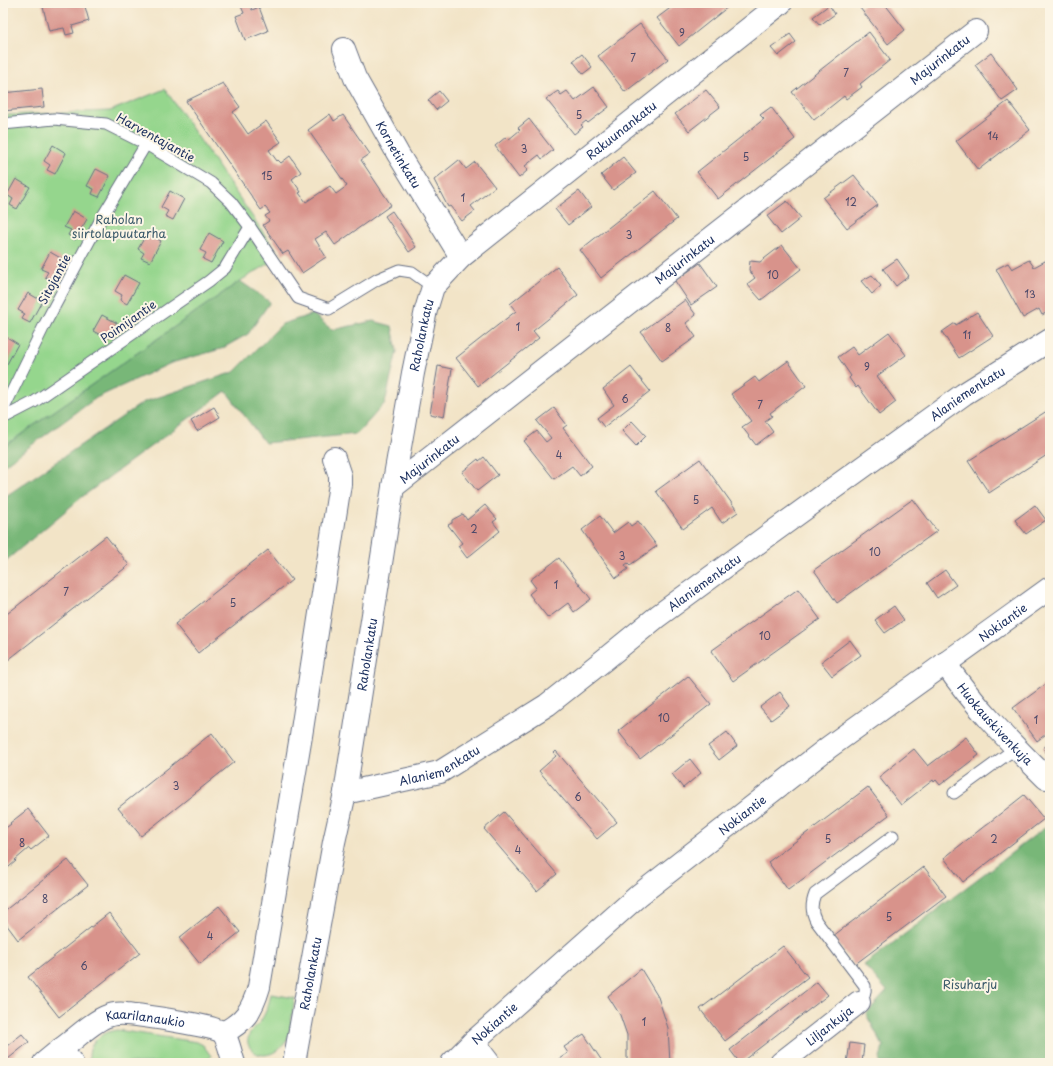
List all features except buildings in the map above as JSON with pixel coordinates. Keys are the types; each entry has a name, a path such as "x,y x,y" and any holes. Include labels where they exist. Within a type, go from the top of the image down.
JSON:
{"street":[{"name":"Rakuunankatu","path":"460,257 781,3"},
{"name":"Majurinkatu","path":"393,487 976,31"},
{"name":"Kornetinkatu","path":"344,49 355,78 398,154 460,257"},
{"name":"Raholankatu","path":"294,1063 334,842 345,793 393,487 413,373 426,310 433,287 460,257"},
{"name":"Alaniemenkatu","path":"345,793 440,772 547,704 658,616 770,534 968,392 1050,340"},
{"path":"234,1063 223,1034 233,1028 249,1012 255,1001 259,987 339,491 340,476 334,458"},
{"name":"Nokiantie","path":"452,1063 473,1042 638,895 829,747 1050,588"},
{"name":"Huokauskivenkuja","path":"945,664 957,682 1016,748 1046,778 1050,778"},
{"name":"Liljankuja","path":"781,1063 859,1002"},
{"name":"Kaarilanaukio","path":"44,1063 67,1056 98,1021 115,1014 126,1014 210,1027 219,1030 223,1034"},
{"path":"473,1042 489,1063"}],"lane":[{"name":"Harventajantie","path":"3,124 54,119 106,124 146,144 211,183 231,202 250,227 298,298 329,309 378,279 399,270 412,272 433,287"},
{"name":"Sitojantie","path":"3,410 45,324 97,226 146,144"},
{"name":"Poimijantie","path":"3,418 34,402 209,281 225,268 250,227"},
{"path":"954,793 1016,748"},
{"path":"859,1002 866,990 865,986 816,921 812,912 812,902 815,894 893,836"}],"green space":[{"name":"Raholan siirtolapuutarha","path":"165,89 280,257 240,281 3,447 3,115 110,111"},
{"path":"240,281 270,302 248,334 221,349 171,363 96,398 3,466 3,447"},
{"path":"313,314 332,330 373,321 392,326 397,351 385,403 357,434 265,443 226,391 82,497 3,563 3,498 144,402 234,372 282,324"},
{"name":"Risuharju","path":"1050,797 1050,1063 879,1063 883,1046 866,1014 887,991 864,965 1047,826"},
{"path":"271,994 295,998 287,1040 280,1048 271,1054 261,1055 251,1049 248,1039 251,1032 264,1015"},
{"path":"117,1030 197,1042 203,1045 211,1056 206,1063 90,1063 90,1050 96,1040 105,1033"}]}
